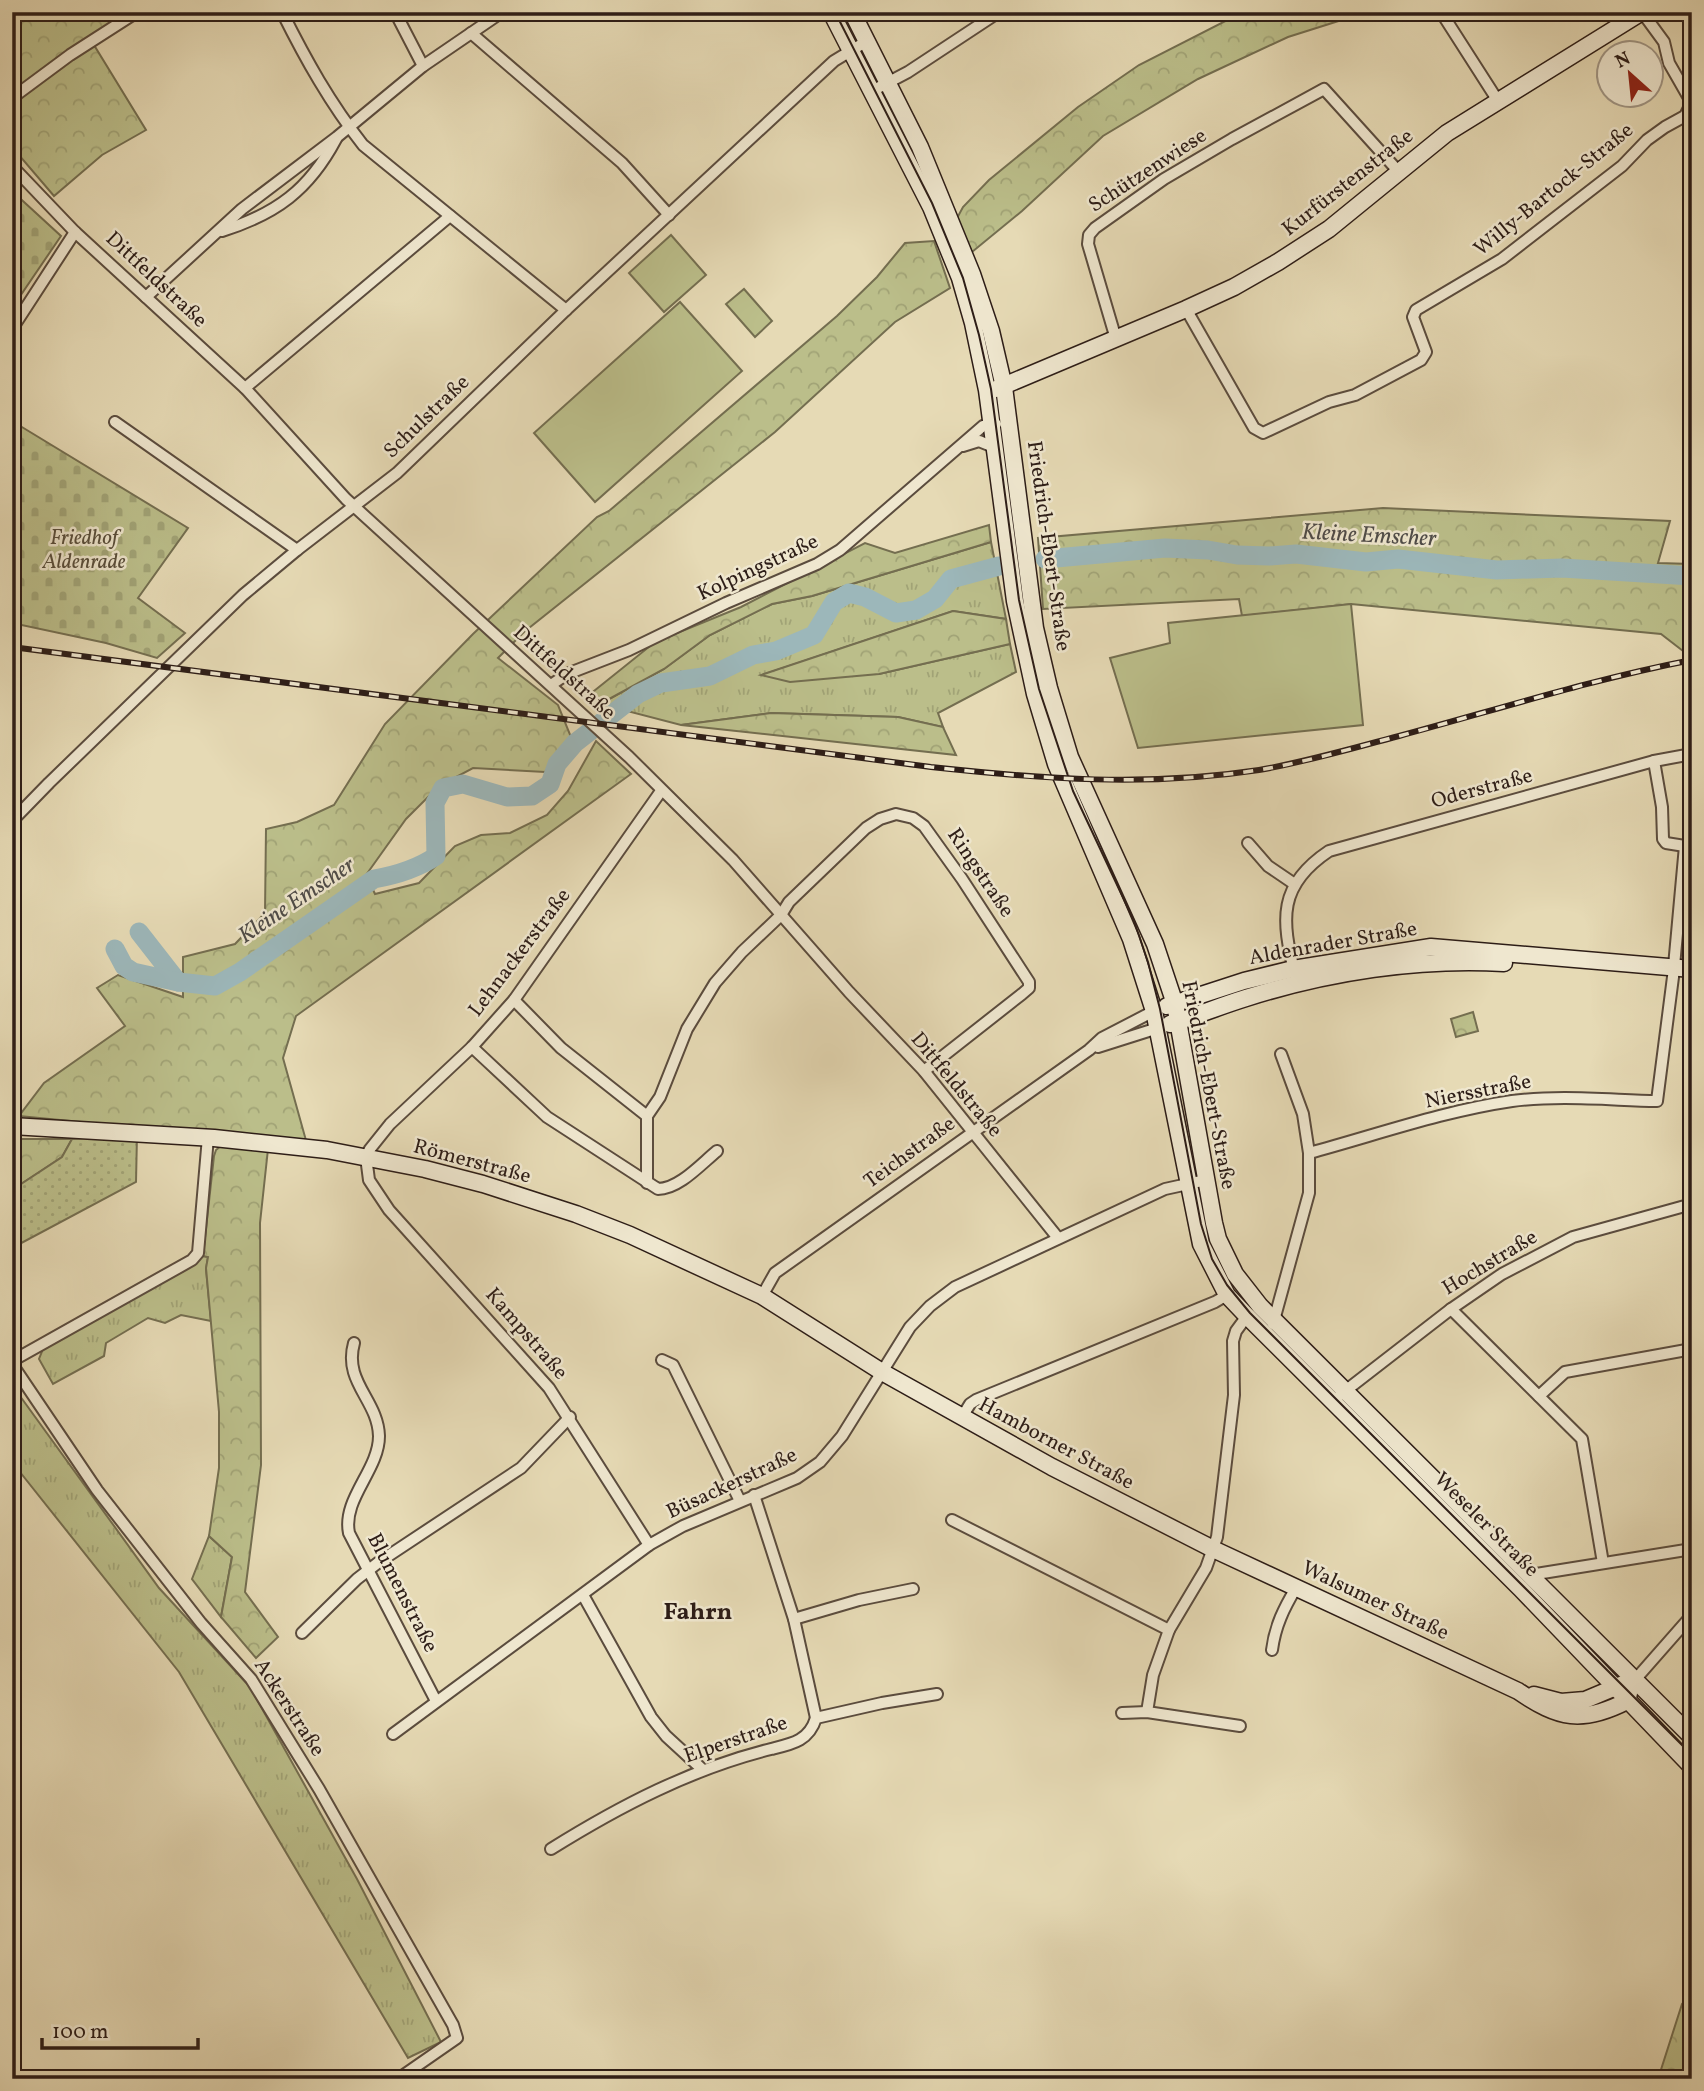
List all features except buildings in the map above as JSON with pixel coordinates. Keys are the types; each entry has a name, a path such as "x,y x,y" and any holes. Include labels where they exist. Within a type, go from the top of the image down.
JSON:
{"main road":[{"name":"Friedrich-Ebert-Straße","path":"831,12 944,234 960,278 987,390 1015,601 1035,694 1056,764 1131,939 1154,1011 1201,1244 1227,1295 1247,1316"},
{"name":"Friedrich-Ebert-Straße","path":"852,12 920,147 972,274 991,331 1004,387 1031,598 1049,688 1070,757 1154,944 1175,1004 1214,1223 1226,1256 1269,1327"},
{"name":"Kurfürstenstraße","path":"987,390 1004,387 1186,309 1279,262 1329,229 1447,133 1642,12"},
{"name":"Aldenrader Straße","path":"1154,1011 1244,981 1433,962 1673,972 1692,969"},
{"name":"Aldenrader Straße","path":"1673,972 1692,979"},
{"name":"Aldenrader Straße","path":"1158,1028 1245,998 1295,976"},
{"name":"Römerstraße","path":"12,1126 287,1144 366,1157 483,1184 576,1214 630,1235 762,1296 882,1372"},
{"name":"Weseler Straße","path":"1247,1316 1269,1327 1346,1389 1692,1738"},
{"name":"Weseler Straße","path":"1269,1327 1333,1401 1521,1589 1692,1767"},
{"name":"Hamborner Straße","path":"882,1372 1052,1468 1213,1549"},
{"name":"Walsumer Straße","path":"1213,1549 1518,1691 1559,1714 1572,1717 1589,1715 1609,1710 1627,1701"},
{"name":"Walsumer Straße","path":"1518,1691 1561,1702 1585,1700 1634,1681"},
{"path":"1627,1701 1634,1681"}],"street":[{"path":"12,98 70,55 137,12"},
{"path":"282,12 320,85 363,145 566,310"},
{"path":"395,12 423,66"},
{"path":"146,297 242,209 423,66 502,12"},
{"path":"872,91 999,12"},
{"path":"1441,12 1498,101"},
{"name":"Willy-Bartock-Straße","path":"1186,309 1254,428 1263,433 1329,402 1355,395 1421,360 1426,352 1413,317 1416,310 1502,259 1622,166 1647,140 1685,116 1689,108 1689,98 1669,63 1664,42 1642,12"},
{"path":"471,33 622,163 669,215"},
{"name":"Schulstraße","path":"12,821 243,595 397,473 566,310 834,61 867,41"},
{"name":"Schützenwiese","path":"1116,339 1088,244 1089,236 1095,228 1164,179 1324,89 1399,172"},
{"path":"216,233 246,224 277,208 300,189 323,164 337,136"},
{"name":"Dittfeldstraße","path":"12,166 75,232 245,388 354,506 583,714 733,860 924,1071 1058,1238"},
{"path":"245,388 450,216"},
{"path":"12,329 75,232"},
{"path":"115,422 297,550"},
{"path":"991,423 1000,425 1010,435"},
{"name":"Kolpingstraße","path":"551,685 567,674 629,650 726,603 817,564 840,550 983,426 991,423"},
{"path":"957,449 979,441 994,447"},
{"name":"Oderstraße","path":"1293,883 1315,860 1329,851 1654,761 1692,754"},
{"path":"1654,761 1662,807 1662,839 1666,843 1688,847 1673,972"},
{"name":"Lehnackerstraße","path":"366,1157 375,1140 390,1124 472,1047 514,1000 661,791"},
{"name":"Ringstraße","path":"781,915 789,902 835,856 880,819 896,814 913,818 924,826 1029,982 1029,988 924,1071"},
{"path":"1248,843 1268,866 1293,883 1287,903 1286,921 1295,976"},
{"path":"647,1184 647,1116 660,1097 687,1029 715,984 742,952 781,915"},
{"name":"Niersstraße","path":"1309,1153 1463,1110 1513,1101 1555,1098 1657,1101 1673,972"},
{"path":"514,1000 561,1048 647,1116"},
{"name":"Teichstraße","path":"762,1296 775,1273 1089,1050 1102,1038 1154,1011"},
{"name":"Teichstraße","path":"1089,1050 1158,1028"},
{"path":"472,1047 547,1117 658,1189 667,1189 717,1152"},
{"path":"1269,1327 1309,1193 1309,1153 1303,1114 1281,1054"},
{"path":"12,1363 192,1260 198,1253 208,1138"},
{"name":"Kampstraße","path":"366,1157 369,1180 389,1210 549,1388 649,1545"},
{"name":"Büsackerstraße","path":"393,1734 649,1545 683,1526 797,1478 820,1462 842,1436 910,1327 930,1306 955,1287 1165,1189 1206,1180"},
{"name":"Hochstraße","path":"1333,1401 1451,1309 1502,1274 1573,1237 1692,1204"},
{"path":"962,1417 975,1400 1227,1295"},
{"path":"1451,1309 1581,1439 1603,1563"},
{"path":"1147,1712 1153,1675 1169,1630 1206,1567 1217,1537 1234,1395 1233,1341 1247,1316"},
{"name":"Blumenstraße","path":"354,1343 350,1357 352,1370 373,1413 379,1438 348,1515 349,1533 436,1701"},
{"path":"1539,1396 1565,1372 1692,1349"},
{"path":"662,1360 673,1365 740,1501"},
{"name":"Ackerstraße","path":"12,1363 97,1490 201,1623 251,1679 319,1789 453,2025 457,2038 398,2079"},
{"path":"302,1633 369,1570 521,1468 569,1417"},
{"path":"754,1495 794,1619 816,1718"},
{"path":"951,1520 1169,1630"},
{"path":"1530,1575 1692,1549"},
{"path":"1272,1650 1275,1631 1284,1607 1296,1588"},
{"path":"794,1619 859,1600 913,1589"},
{"path":"583,1595 651,1717 666,1736 703,1770"},
{"path":"1634,1681 1692,1615"},
{"name":"Elperstraße","path":"551,1849 632,1802 703,1770 799,1742 812,1731 816,1718 937,1694"},
{"path":"1122,1713 1147,1712 1240,1726"}],"green space":[{"path":"12,12 145,12 94,45 146,130 102,155 54,196 12,147"},
{"path":"1243,12 1367,12 1288,37 1198,79 1103,136 1022,211 972,252 956,220 963,207 989,180 1078,107 1139,65"},
{"path":"12,191 61,236 12,308"},
{"path":"671,235 706,275 664,312 629,273"},
{"path":"934,241 950,288 895,322 775,432 524,632 498,658 558,705 571,737 545,772 473,768 439,786 406,819 366,875 375,894 419,883 455,846 481,835 510,833 547,815 568,791 596,741 631,774 296,1016 283,1058 307,1144 19,1116 44,1083 125,1026 97,988 118,975 183,997 183,957 235,944 265,913 266,829 297,822 334,805 385,724 473,634 597,517 609,511 837,316 877,277 905,243"},
{"path":"744,289 772,321 755,337 726,304"},
{"path":"680,302 742,371 595,502 534,433"},
{"name":"Friedhof Aldenrade","path":"12,421 188,528 138,598 185,633 157,658 106,643 12,623"},
{"path":"1383,508 1670,521 1658,563 1692,564 1692,649 1683,651 1661,634 1351,604 1242,616 1239,599 1043,609 1038,538"},
{"path":"989,525 991,542 812,596 772,604 710,635 664,669 600,704 589,695 655,642 741,607 865,543 895,553"},
{"path":"991,542 1006,619 953,611 762,675 879,674 1010,644 1016,672 938,713 943,727 898,717 772,713 681,725 600,704 664,669 710,635 772,604 812,596"},
{"path":"1351,604 1363,725 1138,748 1110,658 1170,643 1168,623"},
{"path":"953,611 1006,619 1010,644 879,674 790,682 761,675"},
{"path":"771,713 898,717 943,727 956,755 681,725"},
{"path":"1473,1012 1478,1031 1456,1037 1451,1019"},
{"path":"137,1135 136,1182 12,1248 12,1190 62,1157 72,1139"},
{"path":"12,1139 72,1139 62,1157 12,1190"},
{"path":"222,1145 268,1149 260,1223 261,1465 245,1592 278,1637 256,1658 221,1617 232,1557 209,1536 219,1468 219,1412 206,1268 208,1257 203,1256 214,1156"},
{"path":"203,1256 208,1257 206,1269 211,1321 181,1315 165,1323 148,1318 106,1343 104,1356 53,1384 39,1359 43,1349 192,1266"},
{"path":"12,1385 159,1588 250,1687 357,1879 441,2042 408,2058 179,1672 12,1462"},
{"path":"209,1536 232,1557 221,1617 192,1579"},
{"path":"1692,1993 1692,2079 1658,2079 1682,2004"}],"waterway":[{"name":"Kleine Emscher","path":"1045,559 1165,548 1208,550 1237,555 1296,554 1366,562 1398,559 1497,570 1562,568 1692,576"},
{"name":"Kleine Emscher","path":"115,949 124,966 133,972 178,982 215,986 240,972 374,879 406,871 436,856 435,803 443,788 463,784 507,797 532,796 550,784 557,764 575,743 638,694 661,683 710,676 753,655 776,651 814,635 834,602 849,593 865,597 896,613 916,610 935,599 951,579 999,566"},
{"name":"Kleine Emscher","path":"139,932 178,982"}],"tram line":[{"path":"835,12 932,203 963,278 991,389 1019,600 1039,689 1073,791 1134,921 1148,962 1160,1009 1201,1224 1212,1259 1227,1285 1250,1313 1692,1755"}],"railway":[{"path":"12,647 931,767 1054,778 1135,780 1217,775 1277,767 1581,686 1692,660"}],"district":[{"name":"Fahrn","path":"698,1613"}]}
